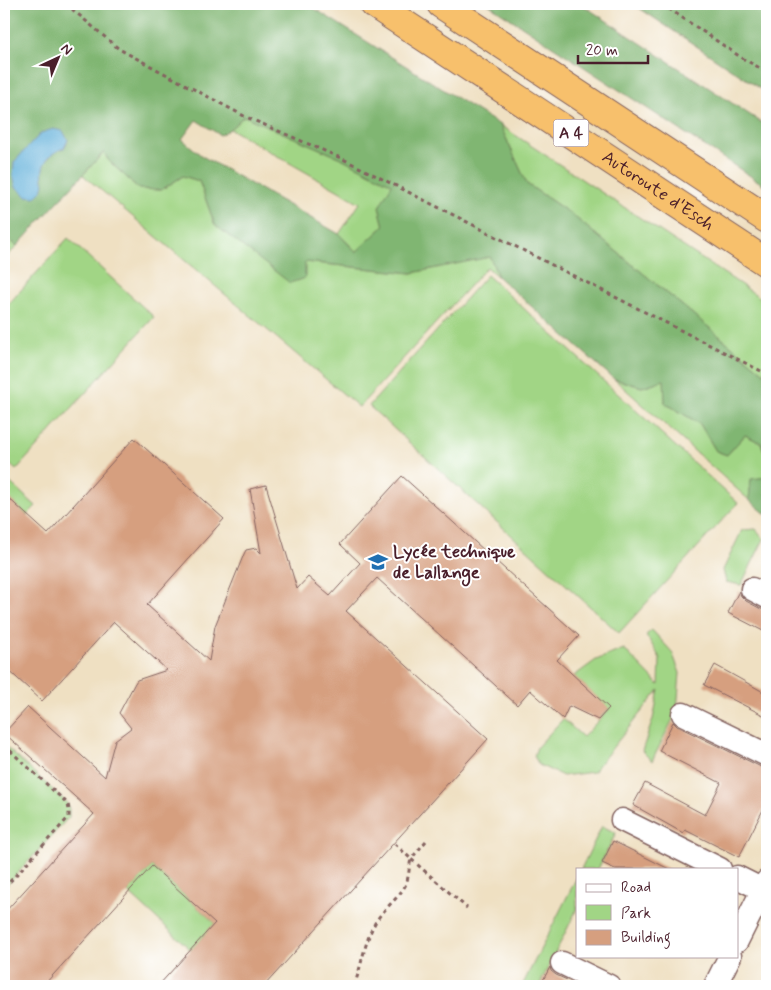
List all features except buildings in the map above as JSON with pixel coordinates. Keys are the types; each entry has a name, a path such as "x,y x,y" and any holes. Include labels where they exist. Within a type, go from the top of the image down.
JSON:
{"highway":[{"name":"Autoroute d'Esch","path":"374,4 767,263"},
{"name":"Autoroute d'Esch","path":"441,4 767,219"}],"street":[{"path":"683,714 767,754"},
{"path":"622,820 718,868"},
{"path":"738,877 765,886 738,939"},
{"path":"715,986 729,958"},
{"path":"562,964 609,986"}],"path":[{"path":"66,4 119,49 244,116 343,159 767,374"},
{"path":"662,4 742,58 767,72"},
{"path":"4,745 68,804 69,810 69,816 4,888"},
{"path":"354,986 368,937 376,921 406,884 411,859 426,841"},
{"path":"394,843 467,908"}],"green space":[{"path":"4,4 307,4 500,125 527,184 571,214 767,374 767,459 761,443 745,435 727,455 716,451 700,424 665,403 664,380 642,387 614,379 498,277 490,257 412,273 305,262 305,278 290,283 215,225 199,181 183,176 161,190 139,189 108,160 104,152 17,246 4,235","holes":["244,116 343,159 392,184 379,207 384,226 356,252 339,234 202,156 182,139 196,120 220,135 230,129","41,133 68,140 64,148 55,151 44,163 42,175"]},
{"path":"488,4 581,4 767,126 767,187"},
{"path":"633,4 767,4 767,93"},
{"path":"244,116 343,159 393,184 379,207 384,226 357,252 339,234 360,203 230,129"},
{"path":"500,125 767,302 767,374 571,214 527,184"},
{"path":"104,152 108,160 139,189 161,190 183,176 199,181 215,225 305,262 412,273 490,256 498,277 487,267 359,407 83,175"},
{"path":"4,235 17,246 4,260"},
{"path":"68,238 154,317 16,470 4,459 4,309"},
{"path":"487,275 738,503 619,633 369,406"},
{"path":"614,379 642,387 665,379 665,403 700,424 716,451 727,455 745,435 761,443 767,459 767,477 751,480 749,500"},
{"path":"4,477 36,506 27,515 4,494"},
{"path":"767,477 767,515 749,500 751,479"},
{"path":"756,529 764,539 741,585 726,582 723,570 742,530"},
{"path":"652,630 672,652 680,673 677,711 652,761 642,751 653,719 659,690 593,772 563,776 539,765 534,756 537,747 563,719 583,737 609,709 574,676 596,660 624,649 659,685 660,658 646,635"},
{"path":"4,745 68,804 69,817 4,888"},
{"path":"602,826 616,833 598,868 581,868"},
{"path":"152,866 215,923 191,950 128,892"},
{"path":"576,879 576,911 539,986 522,986"}],"water":[{"path":"53,129 63,131 68,140 64,148 49,157 46,162 43,172 44,184 42,191 35,197 26,196 16,187 13,175 14,162 41,133"}],"place":[{"name":"Lycée technique de Lallange","path":"378,562"}]}
